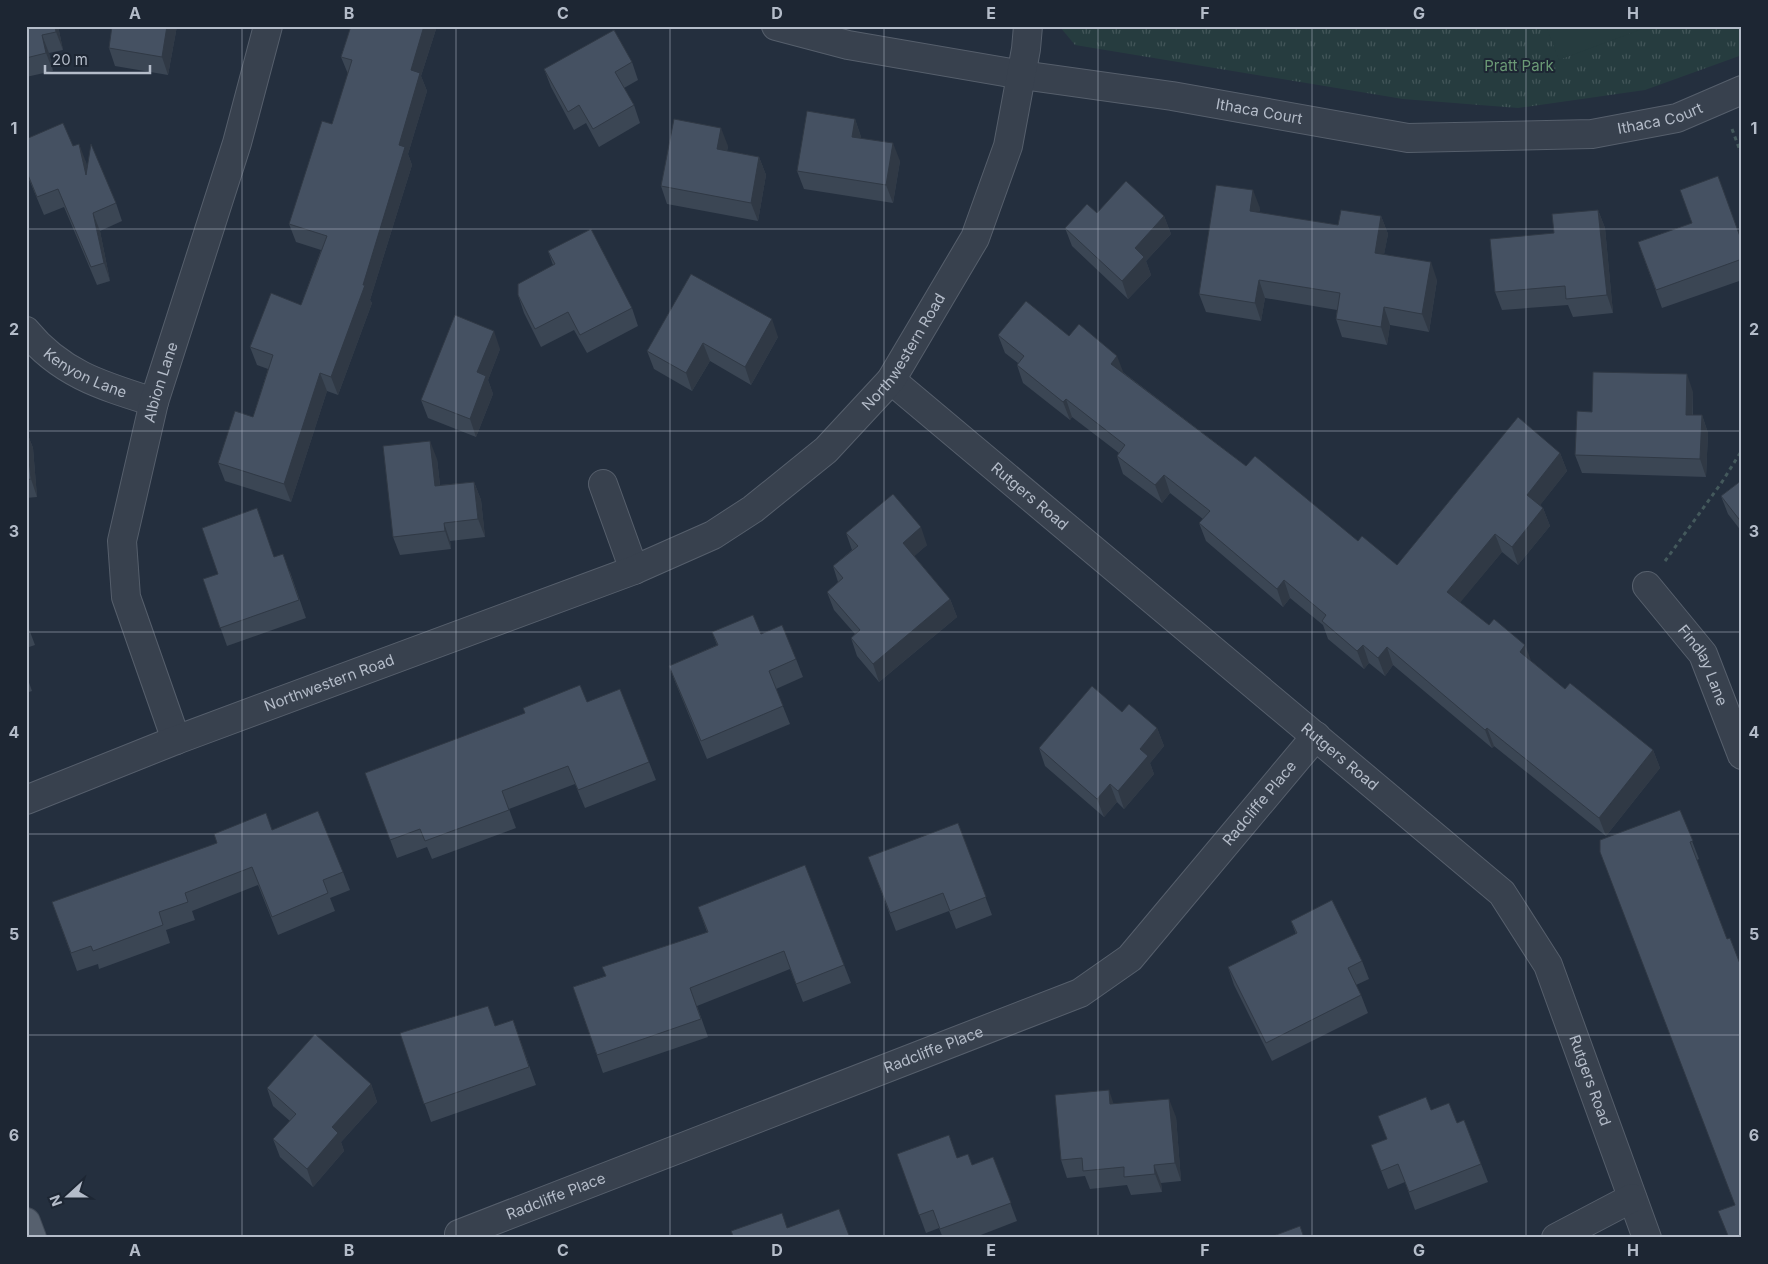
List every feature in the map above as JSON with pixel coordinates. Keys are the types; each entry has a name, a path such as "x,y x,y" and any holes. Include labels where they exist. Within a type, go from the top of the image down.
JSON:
{"main road":[{"path":"26,1222 32,1238"}],"street":[{"name":"Albion Lane","path":"176,740 126,597 122,540 154,402 237,143 268,26"},
{"name":"Ithaca Court","path":"776,26 848,45 1022,75 1172,96 1408,138 1592,134 1677,118 1742,90"},
{"name":"Northwestern Road","path":"26,800 176,740 634,570 713,535 753,509 826,450 891,380 974,238 1008,146 1022,75 1028,26"},
{"name":"Kenyon Lane","path":"26,331 42,351 94,383 154,402"},
{"name":"Rutgers Road","path":"891,380 1502,893 1548,965 1647,1238"},
{"path":"603,484 634,570"},
{"name":"Findlay Lane","path":"1647,586 1703,654 1742,755"},
{"name":"Radcliffe Place","path":"459,1234 1080,993 1130,958 1316,736"},
{"path":"1556,1238 1632,1198"}],"path":[{"path":"1647,586 1722,482 1742,450"}],"green space":[{"path":"1546,26 1650,26 1559,60"},
{"name":"Pratt Park","path":"1742,26 1742,55 1645,90 1518,108 1403,99 1075,45 1060,27"}],"building":[{"path":"26,26 55,26 56,32 42,35 46,53 26,58"},
{"path":"112,26 167,26 162,57 109,48"},
{"path":"351,26 424,26 411,70 420,73 399,145 405,147 363,285 365,285 331,377 320,373 284,484 218,463 235,411 253,417 273,355 250,347 271,293 301,305 327,236 289,224 322,121 332,124 352,60 341,57"},
{"path":"614,30 632,62 615,72 634,105 593,129 579,105 568,112 544,69"},
{"path":"807,111 855,119 852,137 893,143 886,185 797,171"},
{"path":"674,119 721,128 717,149 759,157 751,203 661,186"},
{"path":"63,123 73,146 79,144 86,175 91,144 116,203 93,213 104,263 91,267 58,189 37,197 26,170 26,139"},
{"path":"1718,176 1742,242 1742,259 1656,290 1638,242 1692,223 1680,190"},
{"path":"1126,181 1164,216 1135,248 1144,257 1122,281 1065,228 1087,204 1097,213"},
{"path":"1216,185 1253,190 1250,211 1338,225 1341,210 1381,216 1375,253 1431,262 1422,314 1384,307 1381,327 1336,319 1340,293 1259,280 1255,303 1199,294"},
{"path":"1598,210 1607,295 1566,299 1565,286 1495,292 1490,239 1554,233 1552,214"},
{"path":"591,229 632,308 580,335 568,312 535,329 518,295 518,284 555,264 548,251"},
{"path":"691,274 772,319 745,367 703,343 686,373 647,351"},
{"path":"1026,301 1069,336 1079,324 1117,356 1111,364 1246,466 1255,456 1358,541 1362,536 1397,565 1518,417 1560,453 1527,495 1543,508 1512,547 1495,534 1447,592 1489,625 1494,619 1525,645 1520,652 1565,689 1570,683 1653,750 1599,818 1487,728 1485,730 1387,647 1378,658 1363,645 1357,651 1322,621 1326,615 1284,580 1277,589 1199,523 1210,511 1164,475 1155,485 1117,456 1125,445 1066,399 1063,402 1017,365 1024,356 998,335"},
{"path":"455,315 494,331 477,372 486,376 470,419 421,400"},
{"path":"1593,372 1687,374 1686,415 1702,415 1700,459 1575,455 1577,411 1592,412"},
{"path":"26,432 31,479 26,480"},
{"path":"430,441 435,486 474,482 478,519 444,523 445,531 393,537 383,446"},
{"path":"1742,480 1742,523 1721,496"},
{"path":"893,494 921,527 903,543 950,599 873,664 851,638 860,630 827,592 843,578 833,566 858,546 846,533"},
{"path":"257,508 274,557 283,554 299,600 220,628 203,579 218,574 202,528"},
{"path":"753,615 761,634 782,625 796,659 769,671 783,706 701,741 669,666 718,645 712,632"},
{"path":"580,685 587,702 620,689 649,762 578,790 568,766 502,791 509,810 425,841 420,829 390,840 365,773 525,713 523,708"},
{"path":"1092,686 1122,712 1129,704 1157,728 1140,749 1148,756 1118,791 1110,784 1097,799 1039,748"},
{"path":"1680,810 1693,841 1690,842 1727,939 1730,938 1742,969 1742,1238 1729,1238 1718,1211 1735,1205 1600,852 1600,840"},
{"path":"318,811 343,872 323,880 328,893 272,917 252,867 185,893 188,902 159,912 163,925 93,951 91,946 71,953 52,902 217,843 214,834 266,813 272,830"},
{"path":"958,823 986,897 950,911 943,893 890,913 868,857"},
{"path":"805,865 844,965 796,984 784,951 690,988 701,1019 597,1055 573,987 606,976 602,967 708,932 698,907"},
{"path":"1332,900 1362,961 1348,968 1361,995 1266,1043 1228,967 1297,933 1291,921"},
{"path":"488,1006 495,1026 513,1020 529,1067 424,1104 400,1033"},
{"path":"315,1034 371,1084 332,1127 338,1133 307,1169 273,1139 296,1114 267,1088"},
{"path":"1109,1090 1110,1104 1169,1099 1175,1163 1154,1165 1155,1174 1124,1177 1124,1167 1083,1171 1082,1158 1061,1160 1055,1095"},
{"path":"1426,1097 1431,1110 1449,1103 1457,1123 1464,1120 1481,1164 1409,1192 1398,1164 1381,1171 1371,1145 1387,1139 1378,1116"},
{"path":"949,1135 957,1158 968,1154 972,1165 993,1157 1011,1203 940,1229 933,1210 919,1215 897,1154"},
{"path":"839,1209 850,1238 734,1238 731,1231 782,1213 787,1228"},
{"path":"1300,1226 1304,1238 1268,1238"}]}
